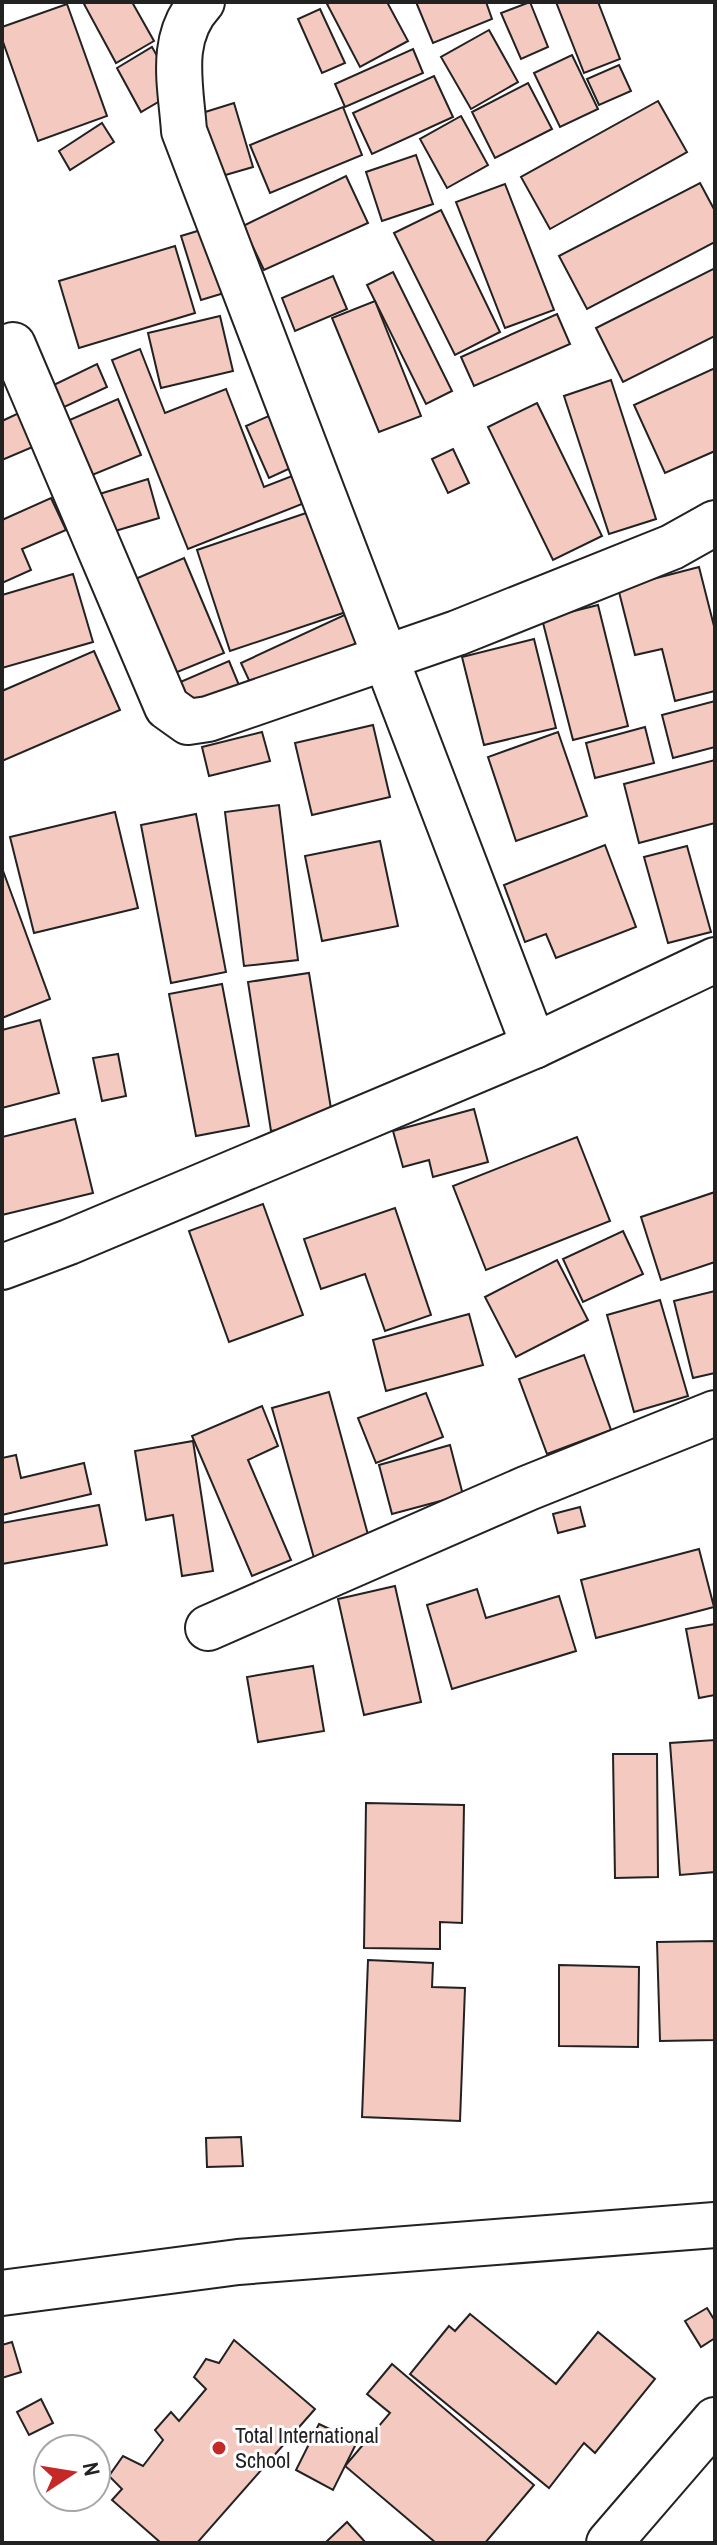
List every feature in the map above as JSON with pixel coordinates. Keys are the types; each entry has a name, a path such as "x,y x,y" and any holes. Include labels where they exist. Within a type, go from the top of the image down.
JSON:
{"street":[{"path":"202,2 188,16 178,46 184,131 534,1046"},
{"path":"13,345 167,707 188,722 208,719 457,633 644,559 715,523"},
{"path":"2,1267 69,1242 534,1046 715,960"},
{"path":"208,1628 528,1488 715,1413"},
{"path":"2,2293 238,2262 715,2225"},
{"path":"609,2543 715,2420"}],"building":[{"path":"132,2 154,41 116,63 84,4"},
{"path":"387,2 408,41 360,67 327,4"},
{"path":"416,2 486,2 492,19 433,43"},
{"path":"530,2 548,47 521,59 501,13"},
{"path":"556,2 598,2 620,59 584,73"},
{"path":"67,4 107,116 38,141 2,39 2,27"},
{"path":"320,9 345,63 322,73 298,19"},
{"path":"489,30 518,82 471,109 441,57"},
{"path":"152,47 177,91 141,112 117,68"},
{"path":"413,49 423,73 345,107 335,84"},
{"path":"572,55 598,109 560,127 534,73"},
{"path":"619,65 631,91 599,105 587,79"},
{"path":"434,76 453,117 372,154 353,113"},
{"path":"528,83 552,129 495,158 472,112"},
{"path":"658,101 687,152 550,229 521,177"},
{"path":"234,103 253,167 222,176 202,113"},
{"path":"343,107 362,155 270,193 250,145"},
{"path":"461,116 488,165 447,188 420,139"},
{"path":"102,123 114,142 70,170 59,151"},
{"path":"416,155 433,204 382,221 366,172"},
{"path":"346,176 368,223 264,270 243,226"},
{"path":"700,183 715,211 715,242 587,309 559,256"},
{"path":"505,184 554,310 505,328 456,202"},
{"path":"441,210 500,332 455,355 394,233"},
{"path":"214,226 234,290 201,300 181,236"},
{"path":"175,246 195,313 79,348 59,281"},
{"path":"715,268 715,336 623,382 596,328"},
{"path":"393,272 452,391 426,404 367,285"},
{"path":"333,276 347,309 295,331 282,298"},
{"path":"375,301 421,416 379,432 332,318"},
{"path":"557,314 570,344 474,386 461,357"},
{"path":"220,316 233,371 161,388 148,333"},
{"path":"140,349 165,413 226,389 264,487 292,476 302,504 188,549 112,360"},
{"path":"97,364 107,387 45,416 35,394"},
{"path":"715,368 715,451 665,473 634,405"},
{"path":"611,380 656,519 609,534 564,396"},
{"path":"118,399 141,455 80,480 58,425"},
{"path":"537,403 602,536 553,560 488,427"},
{"path":"21,412 35,446 2,460 2,421"},
{"path":"271,415 295,466 269,478 246,426"},
{"path":"453,449 469,483 448,493 432,459"},
{"path":"148,479 159,518 105,534 93,496"},
{"path":"51,498 66,530 22,549 31,570 2,583 2,520"},
{"path":"312,511 346,612 230,651 197,550"},
{"path":"184,558 224,653 165,677 126,583"},
{"path":"699,567 715,630 715,691 675,701 662,649 635,655 618,588"},
{"path":"73,574 93,642 2,668 2,595"},
{"path":"598,605 628,726 573,740 542,619"},
{"path":"353,611 366,639 254,691 241,663"},
{"path":"534,639 556,728 484,745 462,657"},
{"path":"94,651 120,710 2,761 2,691"},
{"path":"229,661 241,690 183,715 171,686"},
{"path":"715,701 715,747 673,758 662,715"},
{"path":"373,725 390,797 312,815 295,743"},
{"path":"645,727 654,763 595,778 586,743"},
{"path":"262,732 270,761 209,776 202,747"},
{"path":"558,732 587,816 516,841 488,757"},
{"path":"715,760 715,823 639,843 624,784"},
{"path":"279,805 298,960 244,966 225,812"},
{"path":"115,812 138,908 34,933 10,837"},
{"path":"196,814 226,972 171,983 141,825"},
{"path":"380,841 398,926 322,941 305,856"},
{"path":"605,845 636,927 556,958 546,934 525,942 504,885"},
{"path":"687,846 711,932 668,943 644,857"},
{"path":"2,868 50,999 2,1018"},
{"path":"309,973 333,1121 271,1131 248,982"},
{"path":"222,984 249,1126 196,1136 169,994"},
{"path":"40,1020 59,1093 2,1108 2,1030"},
{"path":"118,1054 126,1096 102,1101 93,1058"},
{"path":"474,1109 488,1162 433,1177 429,1160 403,1167 393,1131"},
{"path":"75,1119 93,1193 2,1215 2,1137"},
{"path":"577,1137 610,1221 486,1270 453,1186"},
{"path":"715,1192 715,1262 661,1280 641,1217"},
{"path":"263,1204 303,1315 229,1342 189,1231"},
{"path":"395,1208 431,1315 385,1331 365,1274 321,1289 304,1239"},
{"path":"623,1231 643,1274 583,1302 563,1259"},
{"path":"557,1260 588,1320 516,1357 485,1297"},
{"path":"715,1291 715,1373 693,1378 674,1301"},
{"path":"660,1300 688,1396 634,1412 607,1315"},
{"path":"469,1314 483,1365 386,1391 373,1340"},
{"path":"584,1355 611,1430 547,1454 519,1379"},
{"path":"329,1392 370,1542 314,1558 272,1408"},
{"path":"426,1393 443,1437 376,1463 358,1418"},
{"path":"262,1406 278,1446 248,1460 291,1560 252,1576 192,1436"},
{"path":"193,1441 213,1571 182,1576 173,1515 146,1520 135,1451"},
{"path":"450,1445 463,1495 392,1514 379,1465"},
{"path":"16,1455 21,1478 84,1463 91,1494 2,1515 2,1458"},
{"path":"99,1505 107,1545 2,1564 2,1523"},
{"path":"580,1507 585,1526 558,1533 553,1514"},
{"path":"699,1549 714,1607 596,1638 581,1580"},
{"path":"395,1586 421,1702 364,1715 338,1599"},
{"path":"477,1589 486,1618 559,1596 576,1651 452,1689 427,1605"},
{"path":"715,1624 715,1695 699,1698 686,1629"},
{"path":"313,1666 324,1731 258,1742 247,1677"},
{"path":"715,1740 715,1872 680,1875 670,1743"},
{"path":"613,1754 657,1754 658,1877 615,1878"},
{"path":"366,1803 464,1805 462,1923 440,1922 440,1949 364,1948"},
{"path":"715,1941 715,2040 660,2041 657,1942"},
{"path":"368,1960 433,1963 432,1987 465,1988 460,2121 362,2117"},
{"path":"559,1965 639,1967 638,2047 559,2046"},
{"path":"241,2137 243,2166 207,2167 206,2138"},
{"path":"707,2308 715,2321 715,2338 701,2347 685,2321"},
{"path":"470,2314 556,2384 598,2332 655,2379 595,2453 584,2443 549,2488 410,2374 449,2326 455,2331"},
{"name":"Total International School","path":"234,2340 315,2409 197,2543 161,2543 112,2500 122,2489 112,2479 112,2472 123,2456 143,2466 163,2440 155,2430 171,2412 179,2421 206,2389 194,2377 206,2359 219,2363"},
{"path":"12,2342 21,2372 2,2378 2,2345"},
{"path":"392,2364 534,2485 485,2543 436,2543 345,2466 390,2413 367,2394"},
{"path":"41,2399 53,2423 29,2435 17,2412"},
{"path":"319,2424 357,2442 333,2490 296,2470"},
{"path":"347,2522 366,2543 325,2543"}],"place":[{"name":"Total International School","path":"219,2448"}]}
